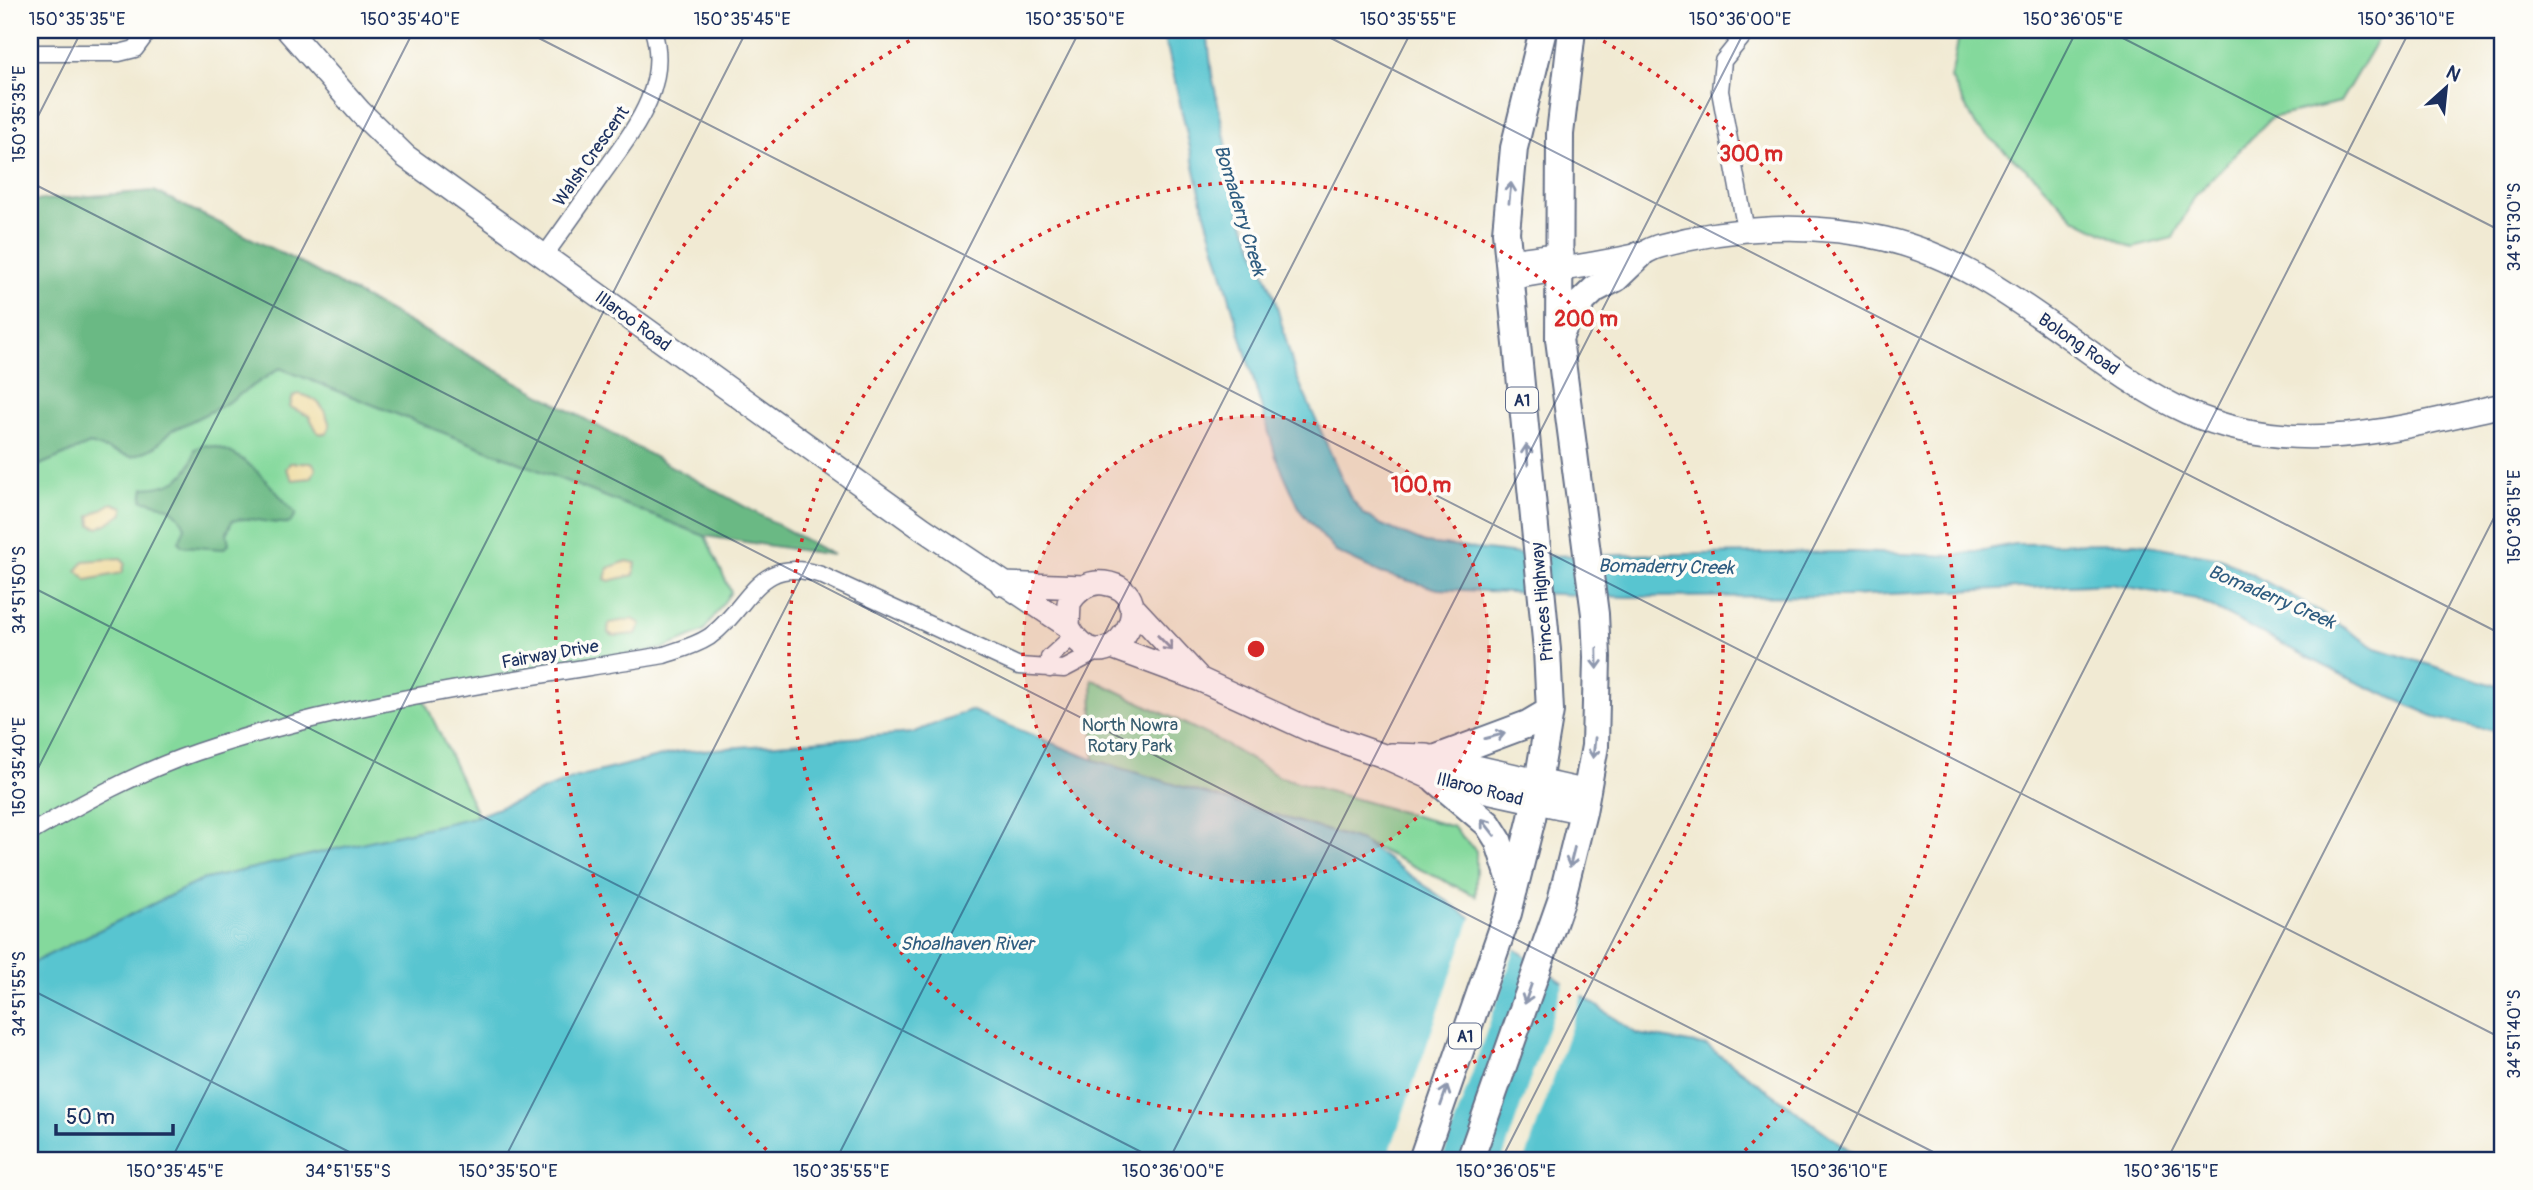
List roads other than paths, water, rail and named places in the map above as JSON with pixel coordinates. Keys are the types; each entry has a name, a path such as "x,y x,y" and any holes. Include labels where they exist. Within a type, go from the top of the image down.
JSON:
{"highway":[{"name":"Princes Highway","path":"1422,1160 1511,901 1537,792 1550,711 1544,616 1506,232 1514,148 1543,30"},
{"path":"1470,1160 1561,901 1586,802 1595,736 1595,614 1559,339 1560,134 1572,30"},
{"path":"1559,339 1569,314 1595,289 1616,278 1649,250"},
{"path":"1511,901 1498,840 1488,824 1437,769 1550,711"}],"main road":[{"name":"Illaroo Road","path":"288,30 360,113 405,156 1071,631 1082,644 1107,648 1201,680 1308,729 1381,755 1586,802"},
{"name":"Bolong Road","path":"1509,269 1649,250 1745,230 1782,227 1867,235 1943,258 2016,299 2149,392 2187,412 2254,433 2325,438 2385,431 2503,405"},
{"name":"Illaroo Road","path":"1002,584 1084,587 1107,583 1117,588 1201,680"},
{"path":"1071,631 1069,603 1084,587"},
{"path":"1107,648 1128,634 1133,614 1130,604"}],"street":[{"path":"30,53 120,54 135,49 149,30"},
{"name":"Walsh Crescent","path":"544,257 643,117 657,71 658,47 653,30"},
{"path":"1745,230 1720,91 1723,61 1748,30"},
{"name":"Fairway Drive","path":"30,832 96,795 154,769 245,737 365,706 652,657 691,647 721,627 756,587 780,571 801,569 821,575 1019,666 1064,669 1107,648"},
{"path":"1050,668 1049,658 1071,631"}],"water":[{"name":"Bomaderry Creek","path":"1160,30 1207,30 1212,75 1241,216 1274,296 1295,373 1350,497 1364,514 1382,525 1425,543 1537,556 1852,552 1953,556 2015,544 2137,543 2221,558 2300,600 2376,648 2503,688 2503,733 2440,719 2354,681 2196,599 2110,584 1846,596 1626,597 1438,589 1381,573 1336,552 1301,512 1276,457 1204,210 1168,50"},
{"name":"Shoalhaven River","path":"970,710 1094,760 1361,841 1637,1034 1707,1046 1863,1160 30,1160 30,964 202,880 478,816 577,777 678,752 912,733"}],"park label":[{"name":"North Nowra Rotary Park","path":"1130,735"}]}
